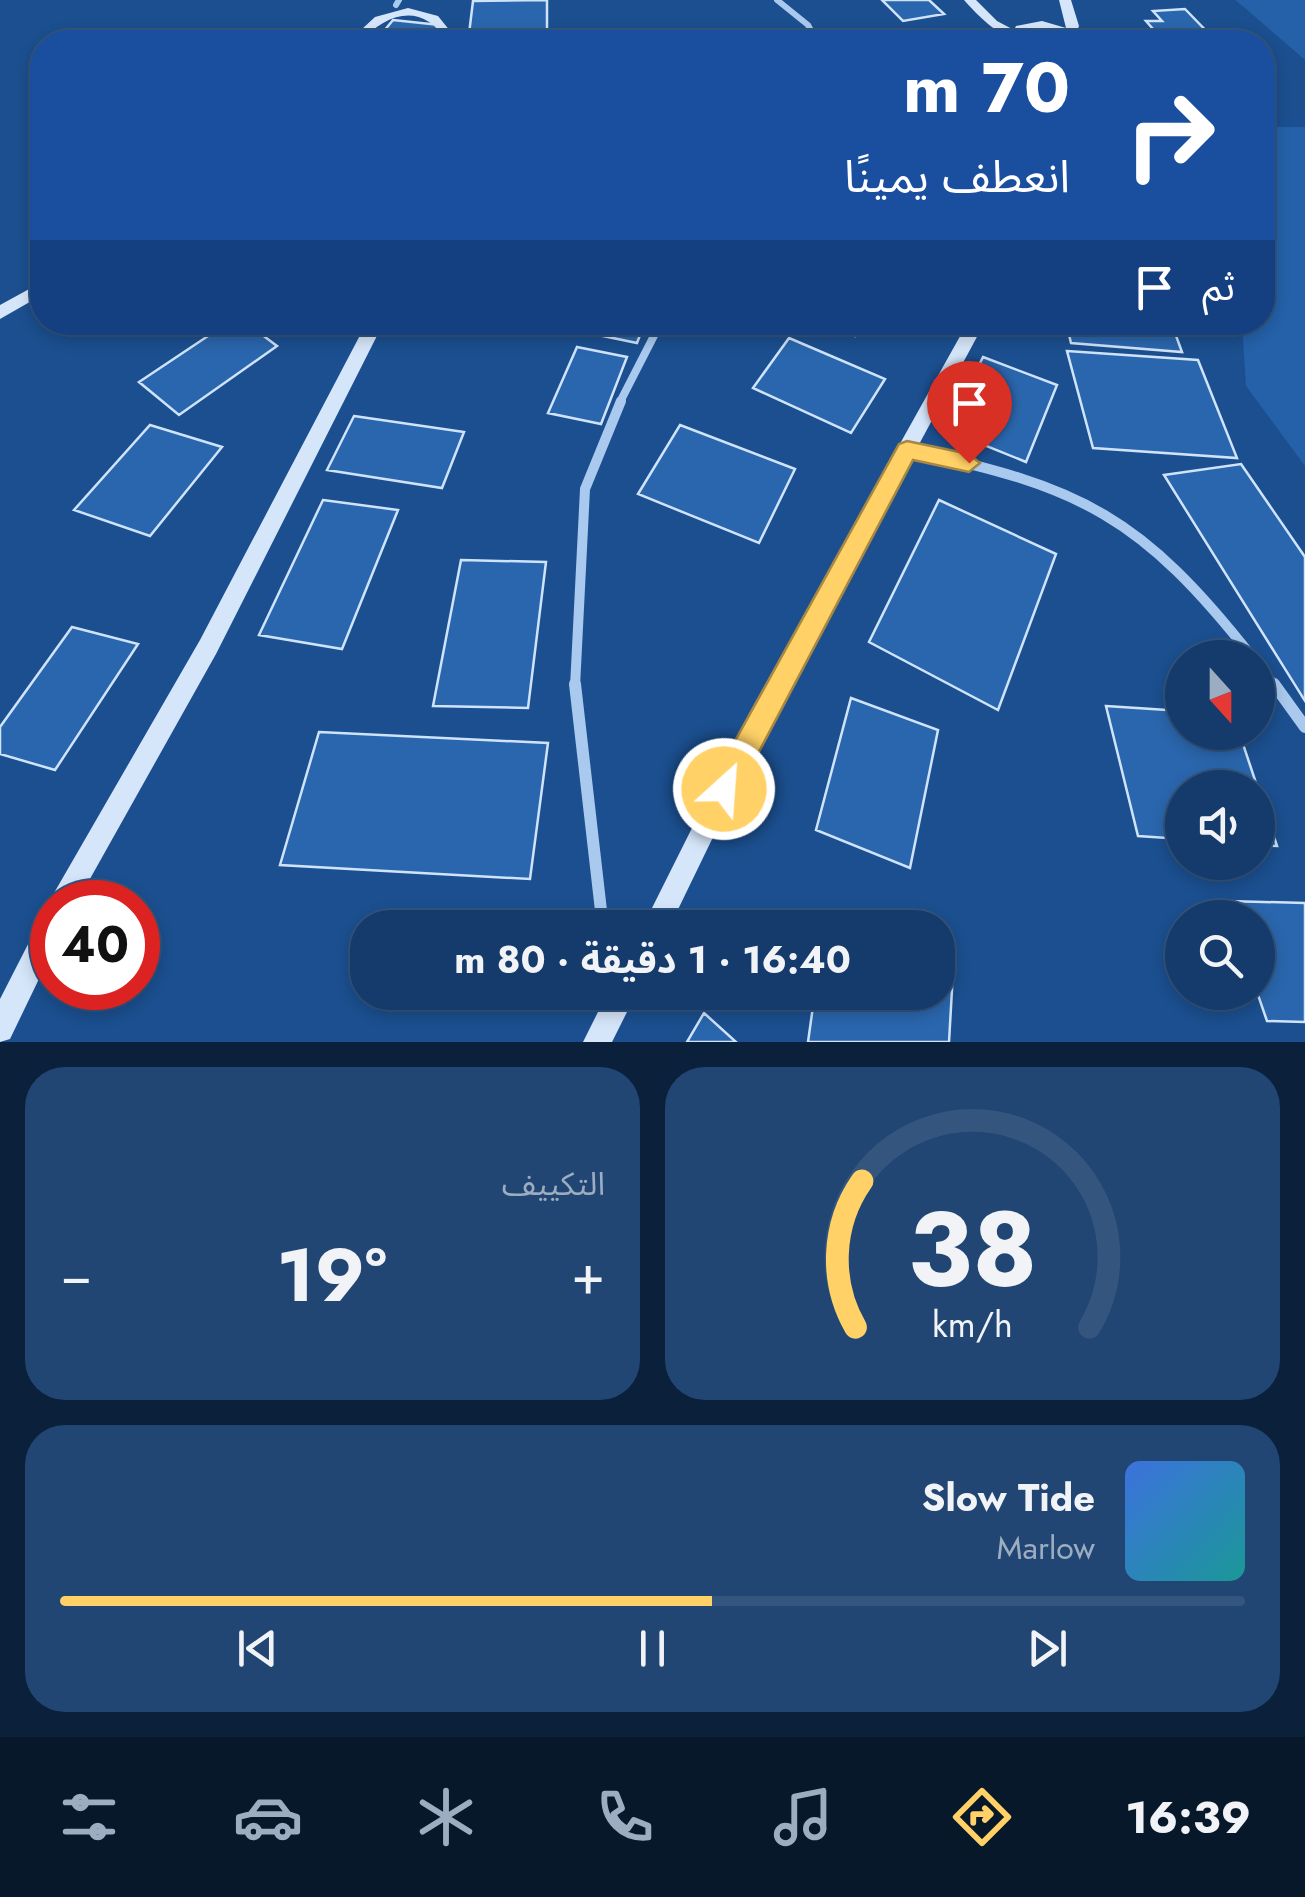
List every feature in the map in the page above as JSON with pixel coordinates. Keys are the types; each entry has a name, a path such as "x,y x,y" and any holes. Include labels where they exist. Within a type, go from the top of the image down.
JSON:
{"street":[{"path":"777,0 811,30"},
{"path":"970,0 1009,30"},
{"path":"364,30 374,17 398,2 420,2 436,13 450,30"},
{"path":"1039,30 1048,26 1065,4"},
{"path":"1065,4 1073,30"},
{"path":"1048,26 1055,30"},
{"path":"0,314 30,295"},
{"path":"76,880 208,647 369,335"},
{"path":"601,910 575,683 585,489 610,424 654,335"},
{"path":"664,910 758,720 970,335"},
{"path":"907,450 1046,484 1122,521 1175,570 1237,640"},
{"path":"1275,687 1305,727"},
{"path":"0,1029 30,968"},
{"path":"598,1042 611,1010"}],"shaded area":[{"path":"1235,0 1305,0 1305,60 1275,30"},
{"path":"1275,127 1305,127 1305,466 1246,386 1243,335 1275,335"}],"building":[{"path":"547,0 547,30 469,30 473,1"},
{"path":"882,0 929,0 944,14 903,21"},
{"path":"1185,9 1205,30 1154,30 1146,21 1162,21 1153,11"},
{"path":"393,20 440,25 436,30 385,30"},
{"path":"210,335 262,335 277,346 179,415 139,382"},
{"path":"598,335 640,335 637,343"},
{"path":"1069,335 1176,335 1182,352 1071,343"},
{"path":"789,338 885,379 851,433 753,388"},
{"path":"577,347 627,357 601,424 548,413"},
{"path":"1067,351 1198,360 1237,458 1093,448"},
{"path":"983,357 1057,385 1026,462 947,430"},
{"path":"354,416 464,432 442,488 327,470"},
{"path":"150,425 222,447 150,536 74,510"},
{"path":"680,425 795,469 759,543 638,494"},
{"path":"1241,464 1305,557 1305,701 1275,653 1275,640 1267,640 1164,475"},
{"path":"323,500 398,510 342,649 259,635"},
{"path":"939,500 1056,554 998,710 869,642"},
{"path":"461,560 546,562 528,708 433,706"},
{"path":"72,627 138,644 55,770 0,754 0,727"},
{"path":"851,698 938,730 910,868 816,830"},
{"path":"1106,706 1165,710 1165,750 1245,750 1252,770 1165,770 1165,838 1138,836"},
{"path":"319,732 548,743 530,879 280,865"},
{"path":"1275,902 1305,903 1305,1022 1267,1021 1263,1010 1275,1010"},
{"path":"812,1010 951,1010 949,1042 808,1042"},
{"path":"704,1013 736,1042 687,1042"}],"route":[{"path":"724,789 907,450 969,463"}]}
